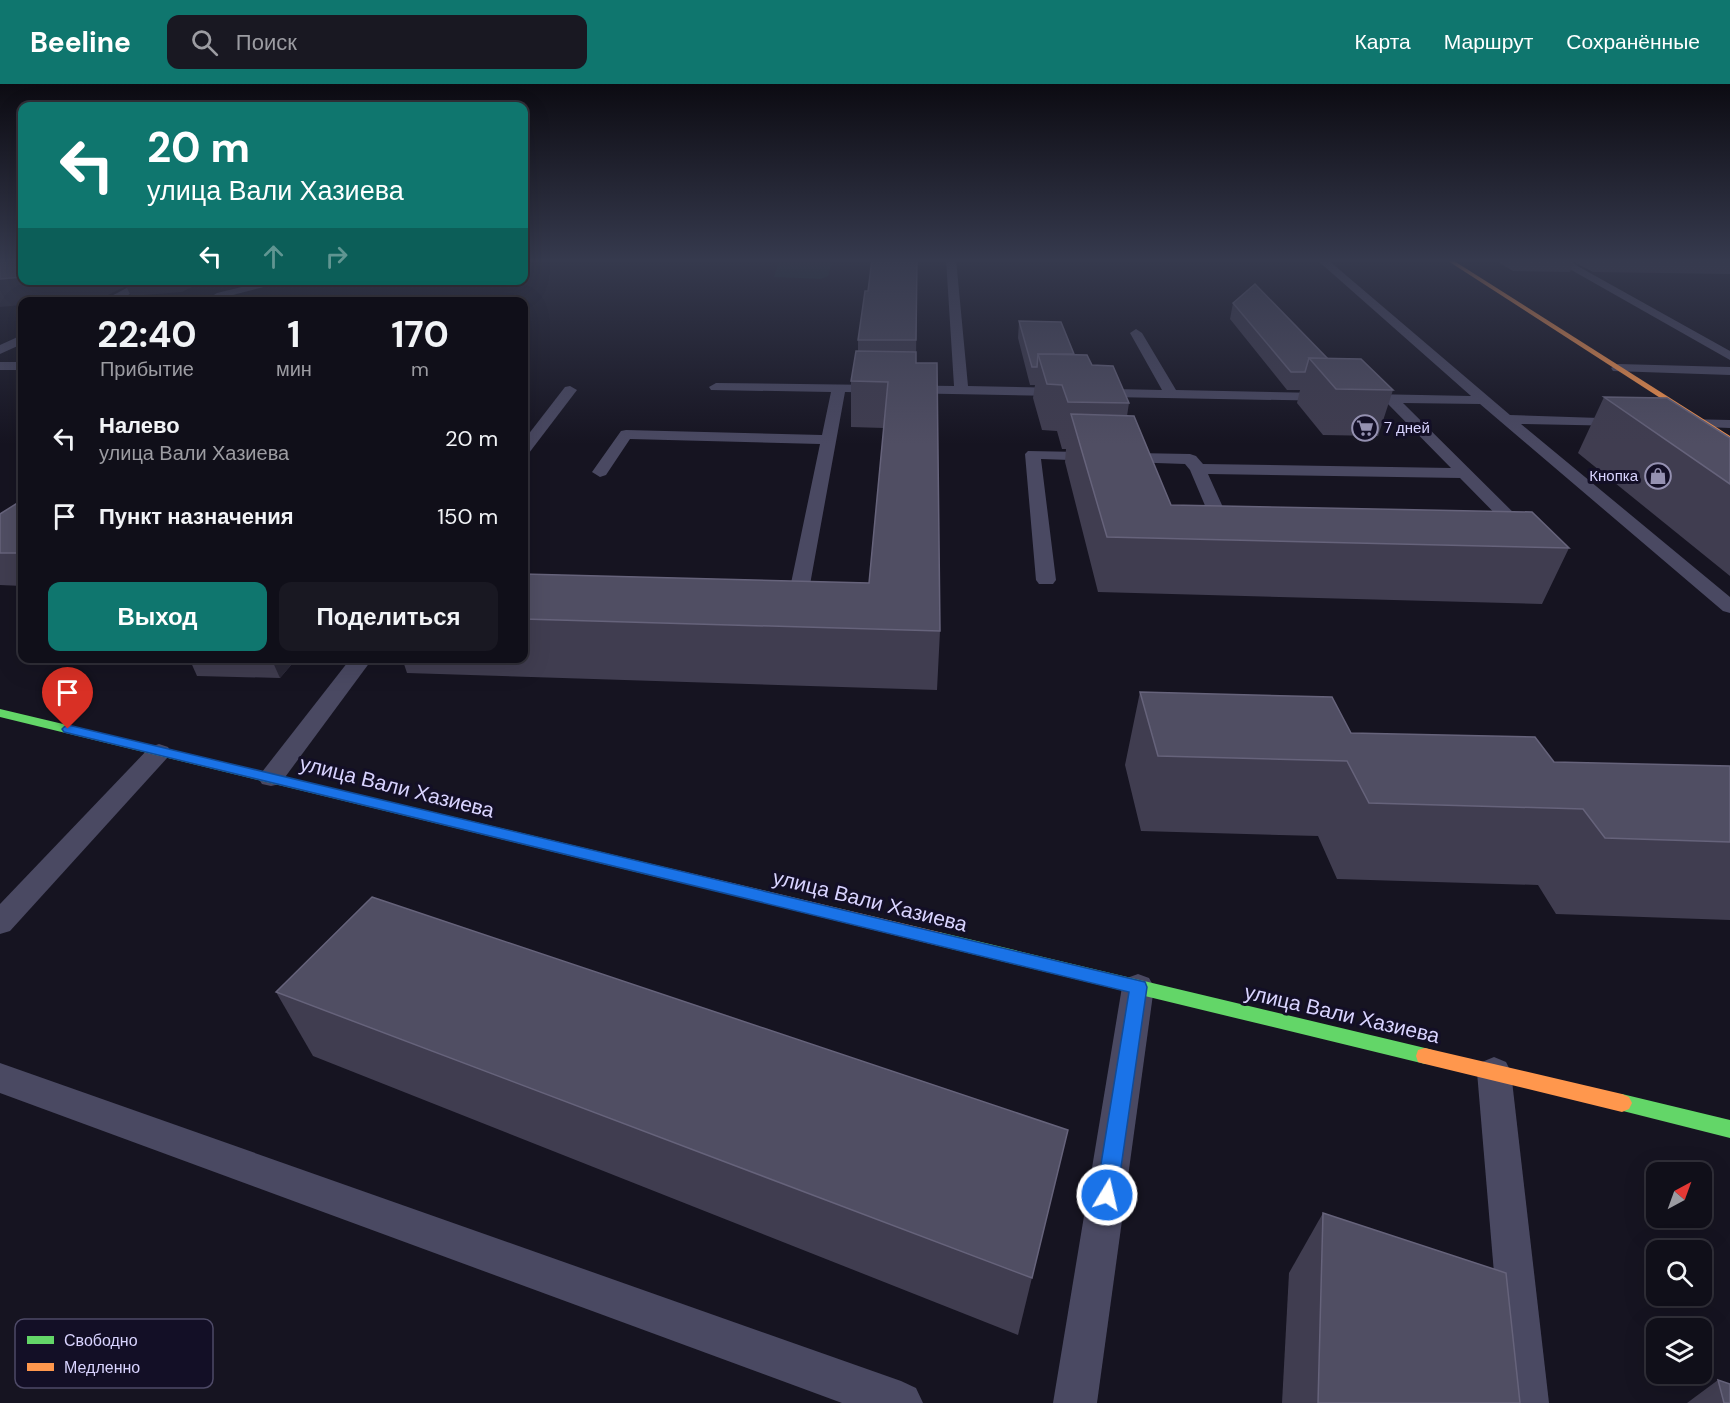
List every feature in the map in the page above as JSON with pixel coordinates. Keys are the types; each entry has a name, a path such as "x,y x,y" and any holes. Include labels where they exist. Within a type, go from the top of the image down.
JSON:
{"street":[{"path":"1543,321 1730,440"},
{"name":"улица Вали Хазиева","path":"0,713 1730,1129"}],"lane":[{"path":"956,321 962,390"},
{"path":"1391,321 1730,608"},
{"path":"1666,321 1730,356"},
{"path":"1136,333 1171,394"},
{"path":"0,350 18,341"},
{"path":"0,366 18,366"},
{"path":"1618,368 1730,371"},
{"path":"716,387 1483,400"},
{"path":"783,613 794,614 839,388"},
{"path":"528,445 570,390"},
{"path":"1390,398 1538,546 1514,546"},
{"path":"1506,419 1634,422"},
{"path":"1669,423 1730,424"},
{"path":"600,472 627,434 829,440"},
{"path":"1046,580 1033,454 1190,459 1198,469 1230,541 1241,541"},
{"path":"1198,469 1464,472"},
{"path":"271,778 359,663"},
{"path":"0,923 159,752"},
{"path":"1075,1403 1138,987"},
{"path":"1494,1072 1527,1403"},
{"path":"0,1078 901,1403"}],"building":[{"path":"861,321 916,321 916,340 858,340"},
{"path":"1019,321 1061,322 1074,354 1038,354 1037,367 1032,367"},
{"path":"1248,321 1291,321 1328,359 1309,358 1305,372 1291,372"},
{"path":"856,351 916,352 916,363 937,363 940,631 528,619 528,574 869,583 888,382 851,381"},
{"path":"1038,354 1087,355 1092,365 1113,366 1129,403 1068,402 1062,385 1047,384"},
{"path":"1309,358 1361,359 1393,390 1336,389"},
{"path":"1604,397 1667,398 1730,438 1730,484"},
{"path":"1071,414 1134,416 1171,505 1532,512 1569,548 1107,537"},
{"path":"18,503 18,553 0,553 0,514"},
{"path":"1140,692 1332,697 1351,733 1535,737 1554,762 1730,766 1730,842 1605,838 1583,809 1369,803 1347,761 1158,756"},
{"path":"372,897 1068,1130 1032,1278 276,992"},
{"path":"1323,1213 1506,1273 1520,1403 1318,1403"},
{"path":"1718,1380 1730,1384 1730,1403 1724,1403"}],"traffic: fast":[{"path":"0,713 677,876"},
{"path":"939,939 1425,1056"},
{"path":"1622,1103 1730,1129"}],"traffic: slow":[{"path":"1543,321 1730,440"},
{"path":"677,876 939,939"},
{"path":"1425,1056 1622,1103"}],"place":[{"name":"7 дней","path":"1365,428"},
{"name":"Кнопка","path":"1658,476"}],"route":[{"path":"68,729 1138,987 1107,1195"}]}
